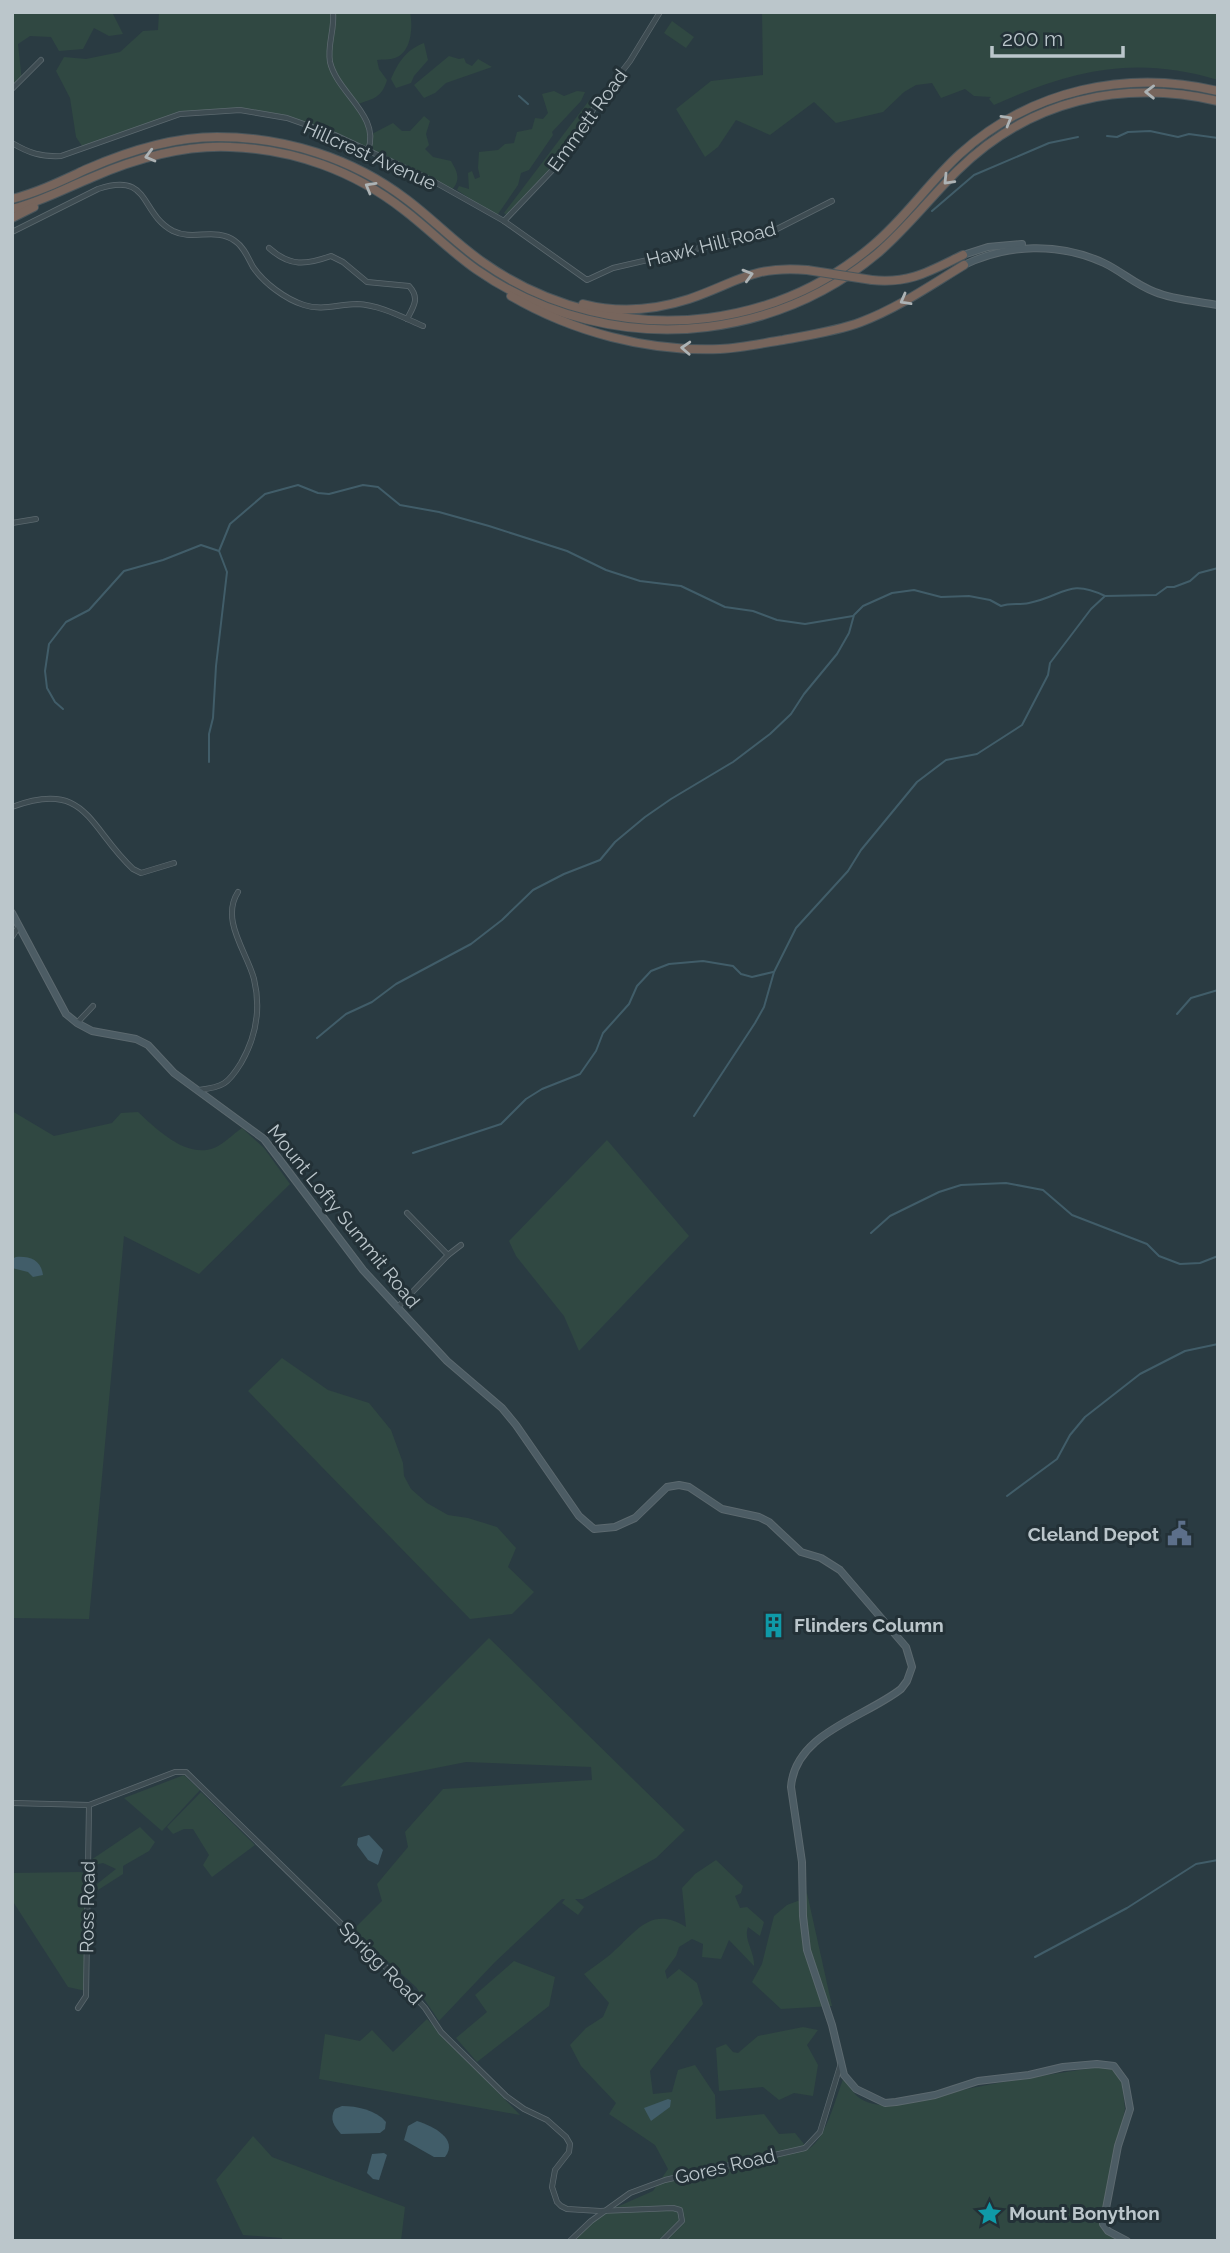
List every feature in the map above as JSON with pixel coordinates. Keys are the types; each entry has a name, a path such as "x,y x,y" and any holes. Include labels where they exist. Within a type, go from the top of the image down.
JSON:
{"highway":[{"path":"12,197 44,189 108,160 162,144 214,137 283,144 329,157 371,176 410,202 484,264 523,287 578,308 635,319 681,320 750,310 814,285 854,260 890,231 958,155 994,127 1036,105 1080,89 1126,82 1181,83 1218,91"},
{"path":"12,209 27,206 113,168 159,154 205,147 252,148 299,157 333,168 364,183 404,209 476,269 537,303 581,319 605,324 657,329 704,328 779,310 841,280 896,237 976,153 1036,116 1080,100 1127,92 1175,93 1218,101"},
{"path":"12,218 70,187"},
{"path":"404,209 474,273 531,307 604,335 685,349 732,348 826,332 851,325 906,300 964,265"},
{"path":"523,287 589,306 623,309 669,305 734,279 766,270 807,270 894,282 919,276 962,255"}],"main road":[{"path":"962,255 1006,244 1035,244 1064,249 1100,258 1140,283 1162,292 1218,303"},
{"path":"964,265 999,251 1047,248 1099,261 1163,295 1218,303"},
{"path":"12,913 60,1004 77,1023"},
{"name":"Mount Lofty Summit Road","path":"77,1023 92,1031 141,1041 148,1045 174,1073 264,1139 357,1263 447,1361 502,1408 588,1526 603,1529 626,1523 645,1511 667,1488 673,1485 689,1487 722,1509 760,1517 769,1522 801,1552 831,1563 845,1576 906,1647 912,1667 901,1689 813,1744 799,1759 792,1775 791,1787 802,1862 805,1937 844,2075 856,2089 885,2103 935,2095 978,2081 1028,2075 1063,2067 1097,2064 1114,2066 1125,2081 1130,2109 1116,2154 1103,2224 1108,2231 1127,2241"}],"street":[{"path":"333,12 331,65 369,126 372,139 368,150"},
{"name":"Emmett Road","path":"504,221 562,160 660,12"},
{"path":"12,89 41,60"},
{"name":"Hillcrest Avenue","path":"12,143 27,152 42,156 61,156 180,114 236,109 287,118 368,150 433,181 504,221 587,280"},
{"path":"12,232 98,189 125,183 136,190 170,229 182,235 214,233 236,241 265,281 290,299 318,308 367,305 423,326"},
{"name":"Hawk Hill Road","path":"587,280 613,268 773,231 832,201"},
{"path":"269,248 285,260 301,264 331,256 343,262 367,282 409,286 415,293 416,302 407,319"},
{"path":"12,523 36,519"},
{"path":"12,807 34,800 73,802 86,813 133,869 141,873 174,863"},
{"path":"197,1090 218,1088 227,1082 250,1046 256,1022 257,997 254,979 243,955 232,914 233,900 238,892"},
{"path":"12,937 20,926"},
{"path":"77,1023 93,1006"},
{"path":"407,1213 448,1255"},
{"path":"397,1308 461,1245"},
{"name":"Sprigg Road","path":"12,1803 89,1805 175,1772 186,1772 407,1988 441,2032 506,2096 559,2129 570,2144 569,2152 555,2170 553,2180 553,2194 561,2206 582,2211 680,2210 682,2221 662,2241"},
{"name":"Ross Road","path":"78,2008 86,1996 89,1805"},
{"name":"Gores Road","path":"570,2241 630,2193 665,2180 806,2148 820,2132 841,2062"}],"green space":[{"path":"12,12 112,12 123,34 109,36 94,28 83,49 59,51 51,37 30,36 18,44 22,81 12,89"},
{"path":"159,12 410,12 411,31 405,50 395,58 377,60 379,69 387,80 385,87 374,98 354,106 372,134 393,123 402,131 410,131 424,116 430,121 426,134 429,145 425,149 433,157 451,161 457,176 454,187 451,191 368,150 287,118 240,110 180,114 84,149 76,137 70,98 56,71 64,57 86,59 120,52 143,31 158,30"},
{"path":"762,12 1218,12 1218,80 1159,68 1104,70 1050,83 994,105 989,99 991,97 974,96 965,89 941,98 932,83 916,85 904,92 883,112 836,123 814,102 770,135 736,120 718,147 705,157 676,109 711,81 763,75"},
{"path":"672,21 694,37 686,48 664,33"},
{"path":"424,43 428,60 411,83 396,88 391,79 400,62 412,49"},
{"path":"449,56 464,58 466,63 472,66 478,59 492,67 446,83 424,98 414,85"},
{"path":"554,91 564,96 577,91 585,92 581,101 552,132 553,135 529,170 521,173 518,185 496,217 467,201 469,198 457,190 459,186 469,189 468,173 472,171 475,179 480,177 479,152 498,150 505,144 514,143 517,132 532,129 535,118 543,119 548,113 542,94"},
{"path":"591,98 595,107 562,160 508,216 504,213"},
{"path":"12,1111 54,1136 112,1123 121,1113 138,1112 183,1146 204,1150 218,1146 242,1128 264,1148 290,1184 199,1274 124,1236 89,1619 12,1618"},
{"path":"607,1140 689,1236 579,1351 564,1316 516,1256 509,1241"},
{"path":"282,1358 328,1390 369,1403 391,1430 403,1463 404,1476 411,1489 427,1503 448,1515 497,1527 516,1548 508,1567 534,1592 512,1614 470,1619 248,1391"},
{"path":"489,1638 685,1830 656,1858 583,1899 575,1899 584,1907 578,1915 562,1903 565,1899 562,1899 495,1962 439,2021 416,1987 353,1930 382,1901 377,1884 408,1847 405,1832 443,1789 592,1780 591,1767 466,1762 340,1787"},
{"path":"184,1775 200,1790 162,1831 124,1798"},
{"path":"201,1792 255,1845 212,1877 203,1865 209,1855 193,1829 184,1829 173,1834 167,1827"},
{"path":"140,1827 155,1842 149,1851 123,1866 123,1874 98,1890 97,1884 116,1869 103,1863 90,1866 91,1860"},
{"path":"716,1860 743,1886 741,1893 735,1896 740,1908 747,1907 764,1922 760,1936 748,1927 748,1941 754,1966 729,1940 721,1959 702,1957 703,1944 692,1939 679,1947 665,1971 667,1979 679,1969 697,1983 703,2004 650,2071 653,2094 672,2092 678,2070 695,2065 715,2095 716,2119 764,2114 779,2134 795,2133 808,2149 820,2137 830,2117 844,2077 861,2099 870,2103 895,2105 1023,2079 1100,2067 1111,2069 1122,2084 1125,2109 1101,2216 1101,2227 1123,2241 583,2241 574,2237 591,2221 653,2191 668,2169 655,2145 609,2114 616,2103 581,2066 570,2045 586,2028 603,2017 609,2003 584,1974 608,1957 636,1930 653,1920 674,1921 686,1927 682,1888 695,1874"},
{"path":"12,1873 88,1874 86,1991 68,1987 12,1900"},
{"path":"807,1893 832,2006 781,2009 752,1982 762,1964 774,1916 787,1905 803,1899"},
{"path":"514,1961 555,1977 549,2006 477,2062 456,2038 487,2012 475,1995"},
{"path":"427,2019 520,2115 319,2079 325,2034 360,2041 372,2030 393,2052"},
{"path":"803,2027 818,2030 807,2045 818,2065 813,2096 794,2093 779,2100 763,2087 719,2091 716,2048 726,2044 733,2052 738,2053 758,2036"},
{"path":"253,2136 272,2157 405,2207 401,2241 282,2241 282,2238 243,2235 216,2180"}],"water":[{"path":"16,1257 34,1260 43,1275 33,1277 28,1272 12,1268 12,1259"},
{"path":"369,1835 383,1850 378,1865 368,1860 357,1845 358,1838"},
{"path":"671,2100 670,2107 651,2121 644,2108"},
{"path":"342,2106 377,2114 386,2122 385,2129 380,2133 341,2134 334,2125 332,2116 335,2109"},
{"path":"417,2121 437,2130 447,2139 449,2144 445,2157 434,2157 404,2140 408,2126"},
{"path":"372,2154 387,2155 379,2180 373,2179 367,2173"}],"waterway":[{"path":"519,96 528,104"},
{"path":"1107,136 1117,137 1128,132 1150,131 1178,137 1189,134 1218,138"},
{"path":"932,211 974,175 1049,143 1078,137"},
{"path":"209,762 209,734 213,718 227,572 219,551 230,524 265,494 298,485 318,493 329,494 363,485 378,487 400,505 439,512 489,526 567,551 606,570 640,581 681,586 725,607 753,611 777,620 805,624 853,616"},
{"path":"63,709 55,702 47,688 45,671 49,644 66,622 89,610 124,571 201,545 219,551"},
{"path":"694,1116 764,1007 774,972 796,928 848,871 861,850 917,782 946,760 977,754 1022,725 1048,675 1050,663 1091,609 1105,596 1156,595 1167,587 1190,581 1199,573 1218,568"},
{"path":"317,1038 346,1014 372,1002 396,984 471,944 502,920 533,890 600,860 615,842 645,817 733,762 770,734 791,714 837,654 849,633 854,615 863,606 892,593 914,590 941,597 969,596 990,600 1001,606 1029,603 1074,588 1105,596"},
{"path":"413,1153 501,1124 526,1099 542,1089 580,1074 596,1051 603,1033 629,1004 637,986 651,971 669,964 703,961 733,966 741,974 752,977 773,972"},
{"path":"1177,1014 1191,998 1218,990"},
{"path":"871,1233 890,1216 939,1192 961,1185 1006,1183 1043,1190 1072,1215 1147,1244 1159,1256 1180,1264 1200,1263 1218,1256"},
{"path":"1007,1496 1057,1459 1070,1435 1085,1417 1140,1374 1185,1351 1218,1344"},
{"path":"1035,1957 1127,1908 1196,1864 1218,1860"}],"place":[{"name":"Cleland Depot","path":"1179,1534"},
{"name":"Flinders Column","path":"774,1625"},
{"name":"Mount Bonython","path":"989,2213"}]}
